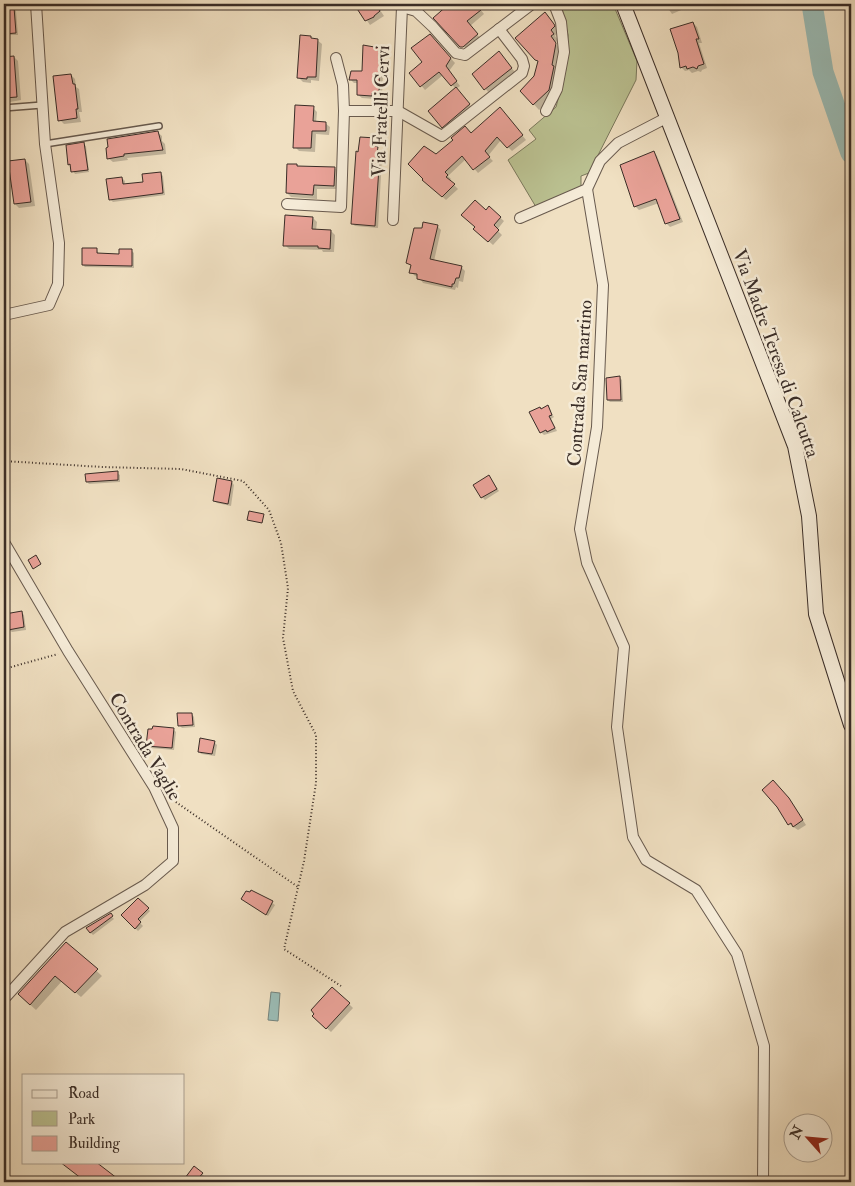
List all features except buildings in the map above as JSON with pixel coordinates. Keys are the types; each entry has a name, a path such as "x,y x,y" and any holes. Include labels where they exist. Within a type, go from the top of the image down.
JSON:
{"main road":[{"name":"Via Madre Teresa di Calcutta","path":"623,4 795,446 809,516 816,614 851,725"}],"street":[{"path":"4,315 49,305 58,284 59,243 46,144 36,4"},
{"path":"401,6 416,11 456,53 465,55 532,4"},
{"path":"546,111 557,89 564,52 561,22 554,4"},
{"name":"Via Fratelli Cervi","path":"394,220 401,6"},
{"path":"344,111 398,112 442,136 522,73 524,66 522,59 499,30"},
{"path":"287,204 341,207 344,111 343,85 336,58"},
{"path":"520,218 587,189 600,161 618,143 668,117"},
{"name":"Contrada San martino","path":"587,189 603,294 597,427 580,529 587,563 624,647 617,727 632,837 646,860 696,890 736,954 764,1046 763,1182"},
{"name":"Contrada Vaglie","path":"4,542 68,651 154,787 173,828 173,861 145,885 65,932 4,999"}],"lane":[{"path":"4,108 43,105"},
{"path":"46,144 159,126"},
{"path":"4,238 6,252"}],"path":[{"path":"4,461 102,467 181,469 243,481 269,510 282,543 288,588 283,638 293,691 316,735 316,783 304,861 284,949 341,986"},
{"path":"4,669 68,651"},
{"path":"154,787 298,887"}],"green space":[{"path":"561,4 613,4 637,61 636,80 589,173 581,176 581,190 536,207 508,160 536,139 529,130 556,107 566,69 568,35"}],"water":[{"path":"271,992 280,993 278,1021 268,1020"}],"waterway":[{"path":"812,4 823,72 851,153"}]}
